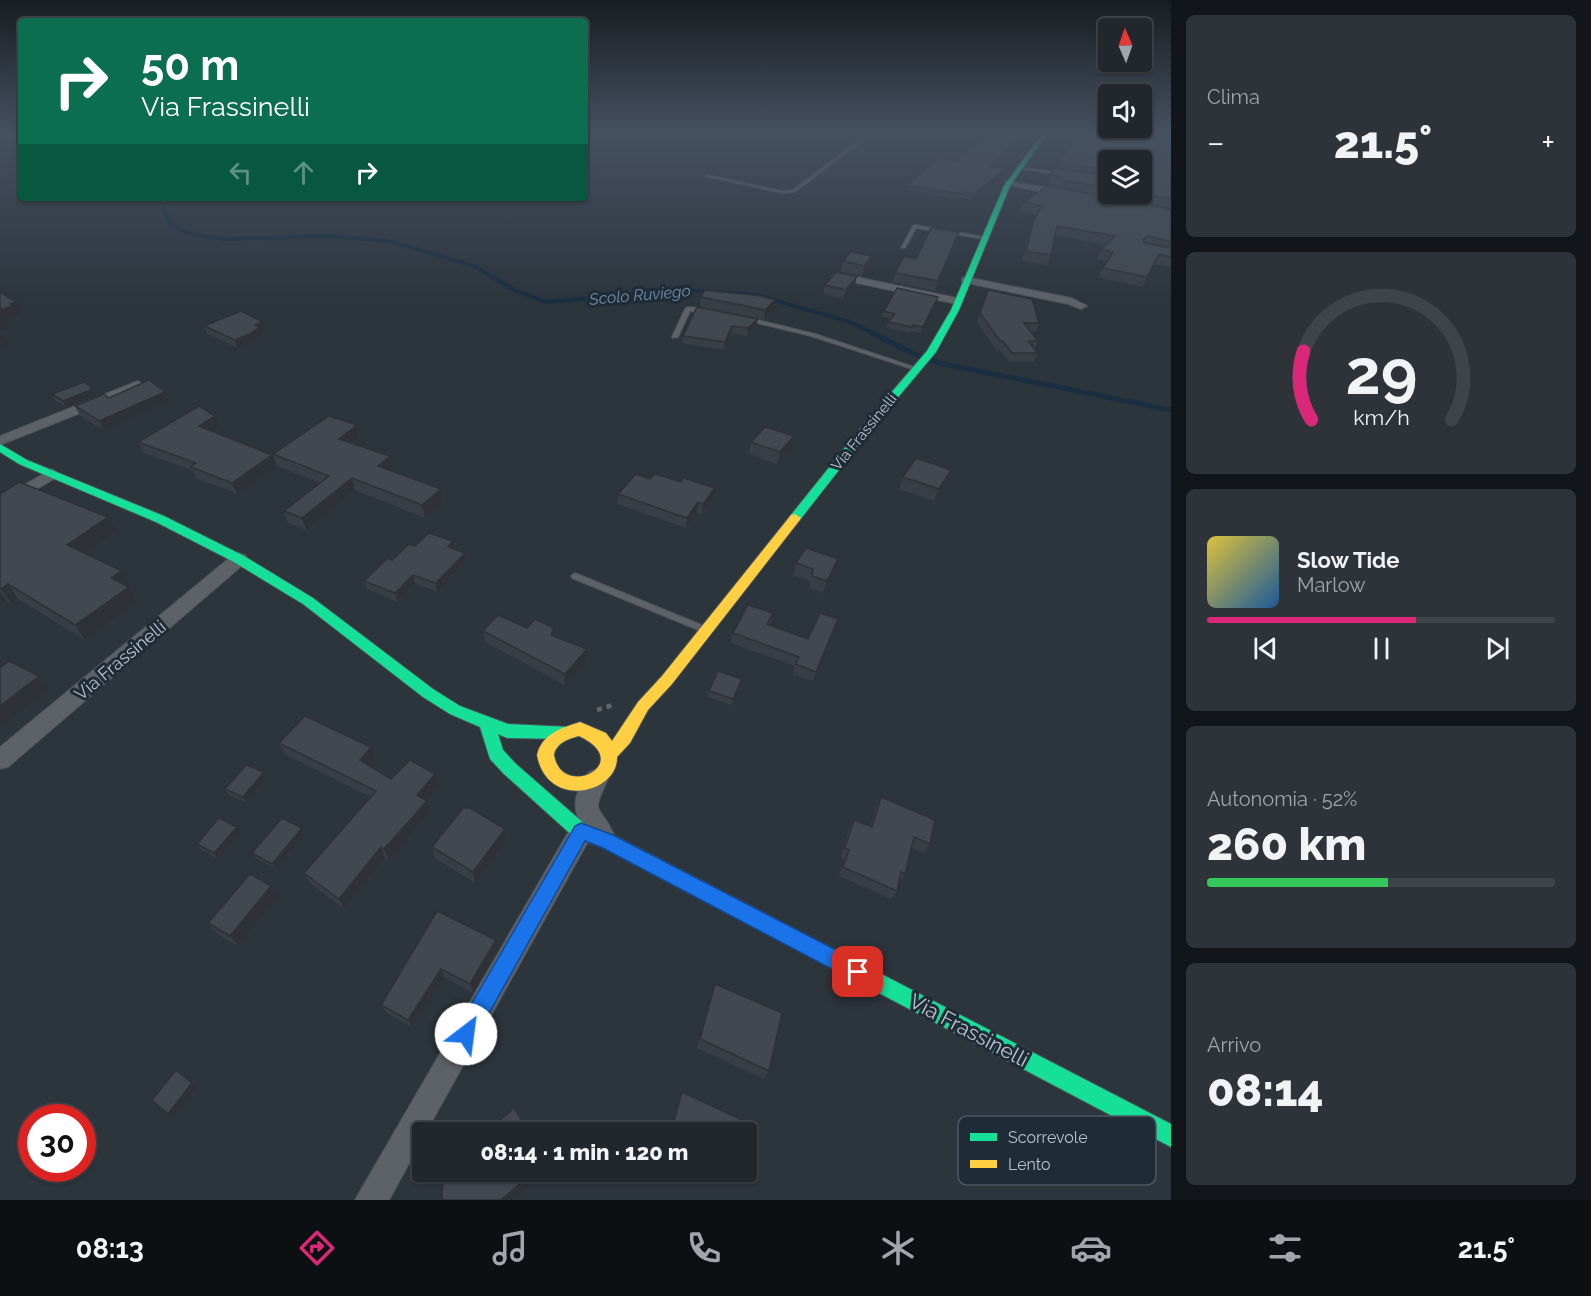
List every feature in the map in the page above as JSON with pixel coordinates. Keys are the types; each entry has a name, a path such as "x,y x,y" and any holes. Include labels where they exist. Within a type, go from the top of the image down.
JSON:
{"street":[{"name":"Via Frassinelli","path":"610,754 624,738 643,706 864,431 931,352 947,327 1006,190"},
{"path":"1045,190 1071,195"},
{"path":"837,276 957,301"},
{"path":"966,280 1071,301 1081,306"},
{"path":"0,446 138,385"},
{"path":"0,446 23,462 160,519 239,559 308,602 428,693 455,710 487,725 507,731 564,732 580,729 601,737 609,748 608,768 597,779 585,784 572,784 560,780 535,752 507,731"},
{"path":"0,506 52,474"},
{"name":"Via Frassinelli","path":"0,760 239,559"},
{"name":"Via Frassinelli","path":"622,708 643,706"},
{"path":"588,731 604,723"},
{"name":"Via Frassinelli","path":"487,725 496,754 581,831 607,841 1133,1116"},
{"path":"535,752 548,747 557,736 564,732"},
{"name":"Via Frassinelli","path":"597,779 586,795 585,810 587,816 607,841"},
{"name":"Via Frassinelli","path":"560,780 562,800 566,807 607,841"},
{"path":"371,1200 581,831"},
{"name":"Via Frassinelli","path":"1156,1128 1171,1136"}],"lane":[{"path":"773,190 782,192 795,190"},
{"path":"903,247 915,226 984,237"},
{"path":"675,337 688,309 718,312"},
{"path":"740,317 813,335 918,368"},
{"path":"575,576 706,630"}],"path":[{"path":"592,711 622,708"}],"building":[{"path":"938,190 979,190 974,194 963,192 962,194"},
{"path":"1042,190 1069,190 1098,195 1098,204 1144,204 1171,209 1171,242 1148,236 1143,240 1145,243 1171,248 1171,257 1159,254 1147,277 1103,268 1113,252 1101,249 1115,236 1057,226 1051,255 1026,251 1034,219 1042,206 1024,202"},
{"path":"1152,190 1171,190 1171,199 1152,196"},
{"path":"931,228 959,232 938,281 895,273 904,257 916,259"},
{"path":"851,252 872,256 864,266 843,261"},
{"path":"836,272 857,276 846,290 825,285"},
{"path":"897,288 938,297 923,327 888,322 895,314 884,311"},
{"path":"705,290 761,296 775,300 765,310 701,297"},
{"path":"988,290 1032,299 1039,323 1024,323 1038,341 1028,341 1038,353 1012,353 1003,341 1000,341 980,313"},
{"path":"0,292 16,302 10,304 13,306 0,310"},
{"path":"697,307 758,319 748,328 732,326 725,342 683,336"},
{"path":"241,311 263,322 255,325 260,328 235,340 204,326"},
{"path":"149,380 165,392 99,421 75,406 104,394 109,398"},
{"path":"84,382 93,389 63,401 52,394"},
{"path":"199,406 215,416 199,426 272,455 232,483 191,467 196,463 138,442"},
{"path":"329,416 357,425 339,439 390,456 378,466 441,489 422,505 352,478 302,518 284,511 329,476 273,454"},
{"path":"765,427 794,436 780,452 751,442"},
{"path":"916,458 951,470 939,489 903,477"},
{"path":"636,474 650,479 655,474 681,482 684,478 715,488 703,504 698,502 687,518 618,494"},
{"path":"19,482 108,517 67,545 122,571 111,578 129,587 75,625 8,584 0,588 0,494"},
{"path":"429,533 453,541 448,547 465,553 436,583 413,575 395,593 364,581 388,558 392,560 409,544 415,546"},
{"path":"806,548 838,559 827,581 812,576 813,569 796,563"},
{"path":"748,605 773,613 767,624 808,639 820,613 838,619 816,672 796,664 799,657 733,633"},
{"path":"498,615 527,628 535,619 554,628 551,635 587,649 565,674 483,631"},
{"path":"9,661 39,676 0,706 0,668"},
{"path":"718,671 742,679 733,699 709,691"},
{"path":"305,716 371,747 360,760 391,779 410,760 435,774 417,795 427,801 384,849 381,847 339,899 304,873 376,791 279,743"},
{"path":"246,765 264,772 243,797 225,789"},
{"path":"881,797 935,820 930,844 914,837 905,874 901,872 897,891 843,867 849,850 845,848 854,820 872,827"},
{"path":"463,808 470,808 505,829 473,872 432,847"},
{"path":"219,818 237,827 214,853 197,844"},
{"path":"282,818 302,828 272,864 252,853"},
{"path":"250,874 271,886 230,936 208,923"},
{"path":"437,911 496,940 470,984 441,969 408,1020 381,1005"},
{"path":"715,984 782,1013 769,1071 700,1039"},
{"path":"176,1070 192,1083 168,1114 152,1100"},
{"path":"682,1092 746,1122 674,1122"},
{"path":"514,1108 523,1122 498,1122"},
{"path":"443,1182 522,1182 501,1200 442,1200"}],"waterway":[{"name":"Scolo Ruviego","path":"161,201 170,222"},
{"name":"Scolo Ruviego","path":"169,220 170,224 190,234 225,239 329,236 388,241 474,266 516,291 546,302 690,290 756,295 850,322 873,333"},
{"name":"Scolo Ruviego","path":"870,332 912,353 939,363 1171,410"}],"traffic: fast":[{"path":"795,518 931,352 955,310 1005,190"},
{"path":"0,447 23,462 160,519 239,559 308,601 428,693 455,710 507,731 564,732"},
{"path":"487,725 496,754 581,832 607,841 1133,1116"},
{"path":"1156,1128 1171,1136"}],"traffic: slow":[{"path":"610,754 624,738 643,706 667,680 795,518"},
{"path":"580,729 600,738 609,750 609,762 603,773 592,781 578,785 564,782 552,772 545,755 547,748 557,738 580,729"}],"route":[{"path":"466,1034 581,831 607,841 858,972"}]}
